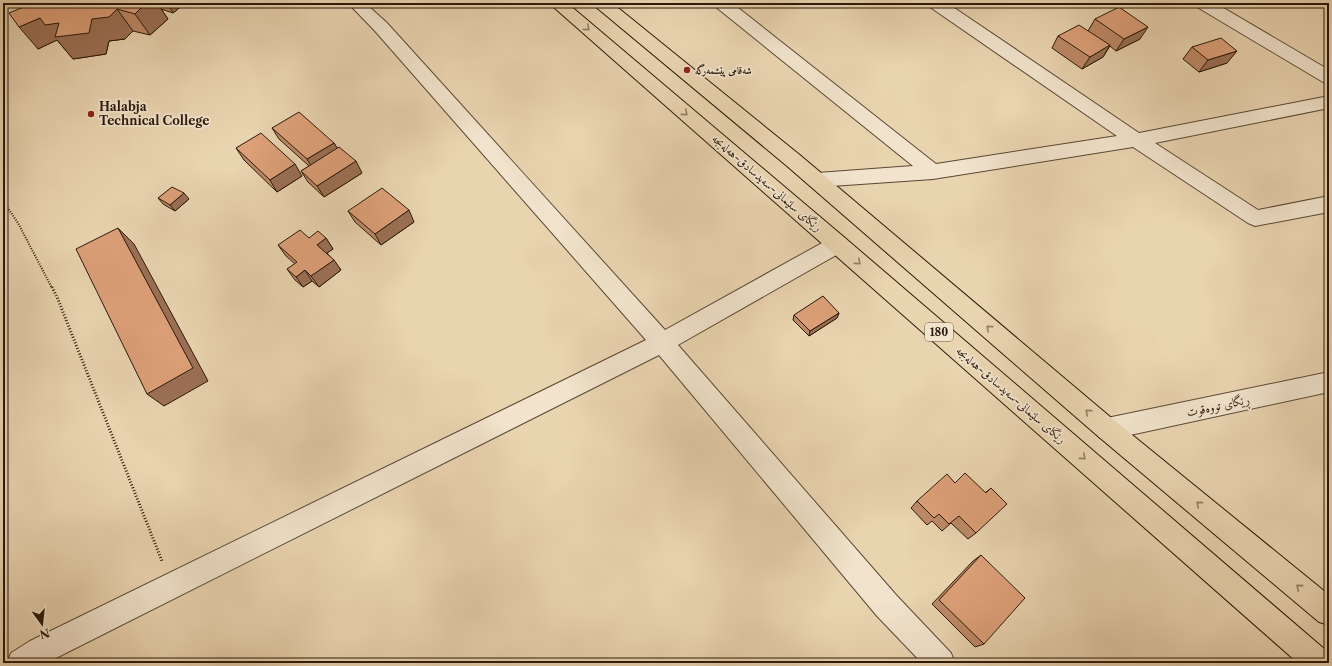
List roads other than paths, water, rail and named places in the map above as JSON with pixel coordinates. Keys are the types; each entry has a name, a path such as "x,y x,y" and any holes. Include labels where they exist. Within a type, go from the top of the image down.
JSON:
{"highway":[{"name":"رێگای سلێمانی-سەیدسادق-هەلەبجە","path":"557,3 838,244 1319,663"},
{"path":"602,3 817,180 1107,429 1329,612"},
{"path":"762,179 794,161"}],"street":[{"path":"356,3 381,27 662,342 887,606 941,663"},
{"path":"722,3 933,172"},
{"path":"936,3 1136,140 1255,218 1329,204"},
{"path":"1203,3 1329,78"},
{"path":"817,180 933,172 1136,140 1329,102"},
{"path":"21,663 40,651 662,342 838,244"},
{"name":"ڕێگای تووەقوت","path":"1107,429 1329,382"}],"place":[{"name":"شەقامی پێشمەرگە","path":"687,70"},
{"name":"Halabja Technical College","path":"91,114"}]}
